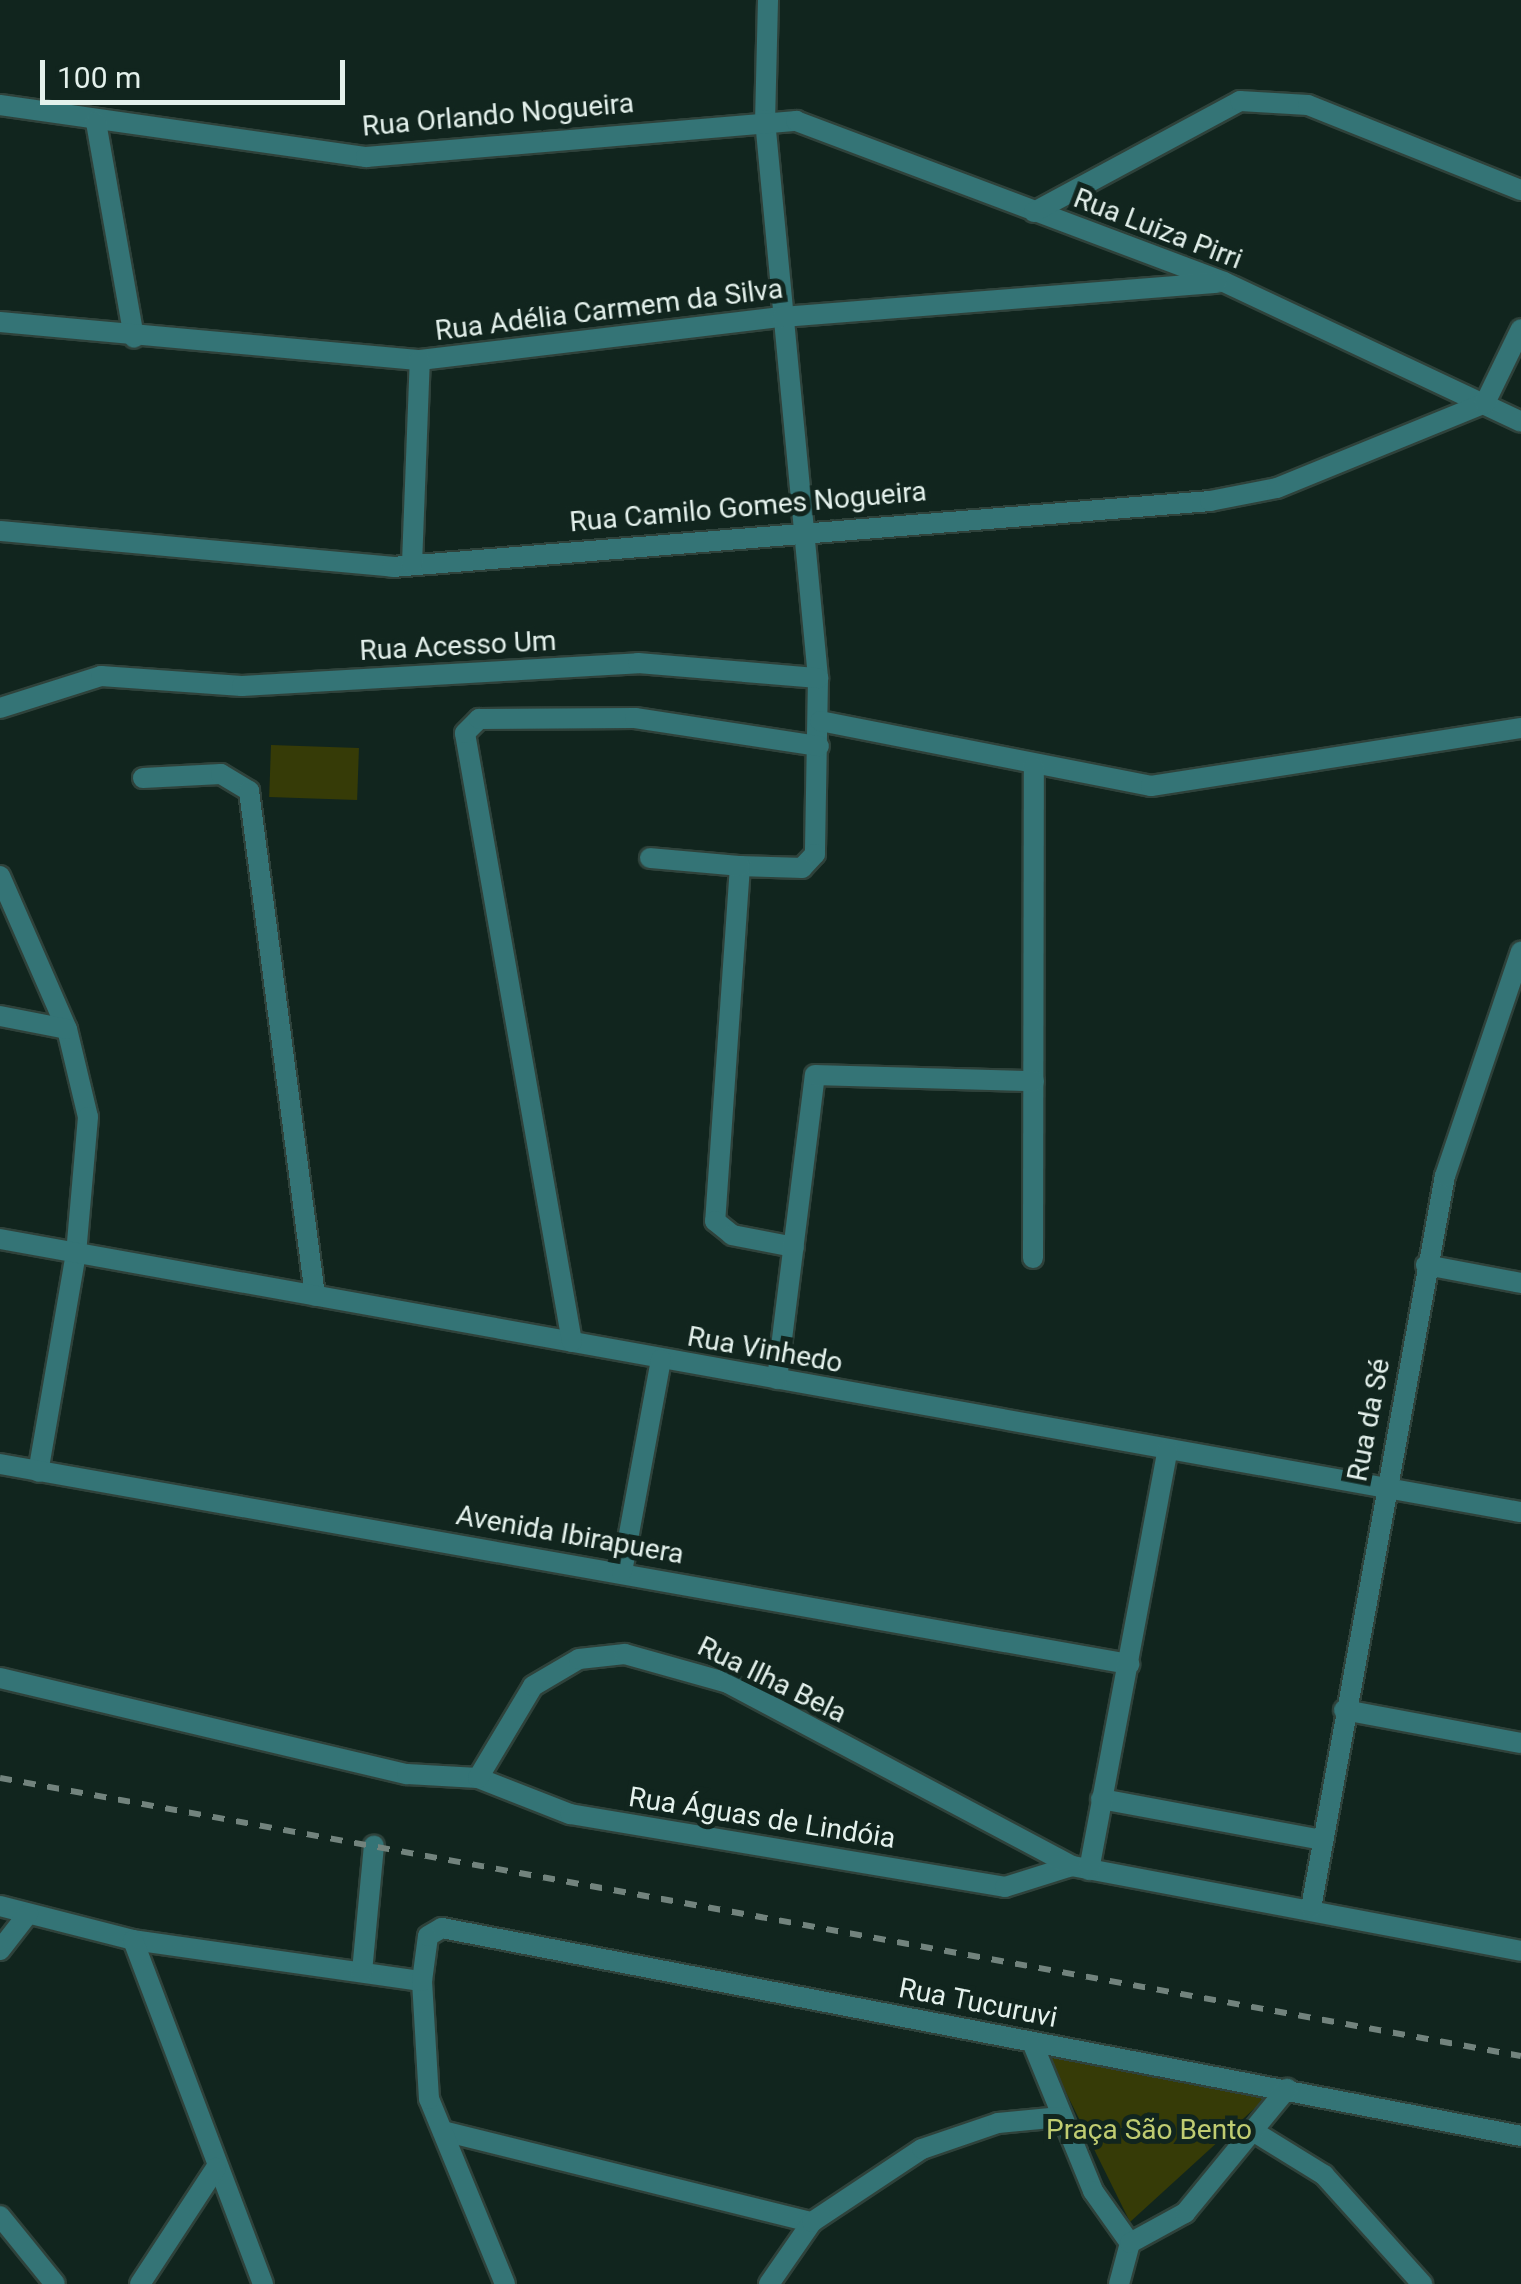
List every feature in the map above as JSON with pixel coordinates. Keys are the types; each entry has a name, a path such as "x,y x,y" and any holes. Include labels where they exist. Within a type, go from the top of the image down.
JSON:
{"street":[{"path":"650,858 740,866 812,862 820,721 818,678 809,528 783,317 765,120 768,0"},
{"path":"1034,212 1240,101 1308,105 1521,190"},
{"name":"Rua Orlando Nogueira","path":"0,105 96,122 366,157 765,120"},
{"name":"Rua Luiza Pirri","path":"765,120 836,131 1034,212 1224,282 1521,422"},
{"path":"96,122 134,338"},
{"name":"Rua Adélia Carmem da Silva","path":"0,322 134,338 420,360 783,317 1224,282"},
{"path":"1485,403 1521,329"},
{"path":"412,564 420,360"},
{"name":"Rua Camilo Gomes Nogueira","path":"0,531 412,564 809,528 1210,501 1277,488 1485,403"},
{"name":"Rua Acesso Um","path":"0,708 101,676 242,686 638,663 818,678"},
{"path":"572,1342 465,733 479,719 635,718 819,746"},
{"path":"820,721 1034,768 1151,786 1521,728"},
{"path":"1033,1258 1034,768"},
{"path":"143,778 221,774 248,791 315,1296"},
{"path":"740,866 715,1220 732,1236 794,1247"},
{"path":"0,876 67,1029 88,1117 76,1253 38,1472"},
{"name":"Rua da Sé","path":"1311,1908 1384,1485 1445,1176 1521,952"},
{"path":"0,1016 67,1029"},
{"path":"777,1379 813,1079 820,1073 1034,1081"},
{"name":"Rua Vinhedo","path":"0,1239 1521,1512"},
{"path":"1426,1265 1521,1283"},
{"path":"622,1572 661,1360"},
{"path":"1080,1868 1101,1799 1168,1449"},
{"name":"Avenida Ibirapuera","path":"0,1464 1129,1664"},
{"name":"Rua Ilha Bela","path":"478,1778 533,1686 579,1659 626,1654 728,1683 1080,1868"},
{"name":"Rua Águas de Lindóia","path":"0,1678 407,1774 478,1778 570,1814 1004,1886 1080,1868 1311,1908 1521,1951"},
{"path":"1344,1710 1521,1743"},
{"path":"1101,1799 1323,1840"},
{"path":"362,1972 374,1846"},
{"path":"0,1906 133,1940 422,1981 429,2099 505,2284"},
{"path":"0,1950 28,1914"},
{"name":"Rua Tucuruvi","path":"422,1981 428,1936 442,1928 1521,2136"},
{"path":"133,1940 263,2284"},
{"path":"1032,2042 1094,2191 1130,2243"},
{"path":"1119,2284 1130,2243 1185,2213 1256,2133 1287,2089"},
{"path":"769,2284 812,2222 922,2149 998,2123 1061,2117"},
{"path":"443,2132 812,2222"},
{"path":"1256,2133 1324,2174 1422,2284"},
{"path":"140,2284 216,2168"},
{"path":"0,2216 54,2284"}],"green space":[{"path":"271,745 359,748 357,800 269,797"},
{"name":"Praça São Bento","path":"1046,2052 1266,2098 1130,2222"}],"railway":[{"path":"0,1778 1521,2056"}]}
